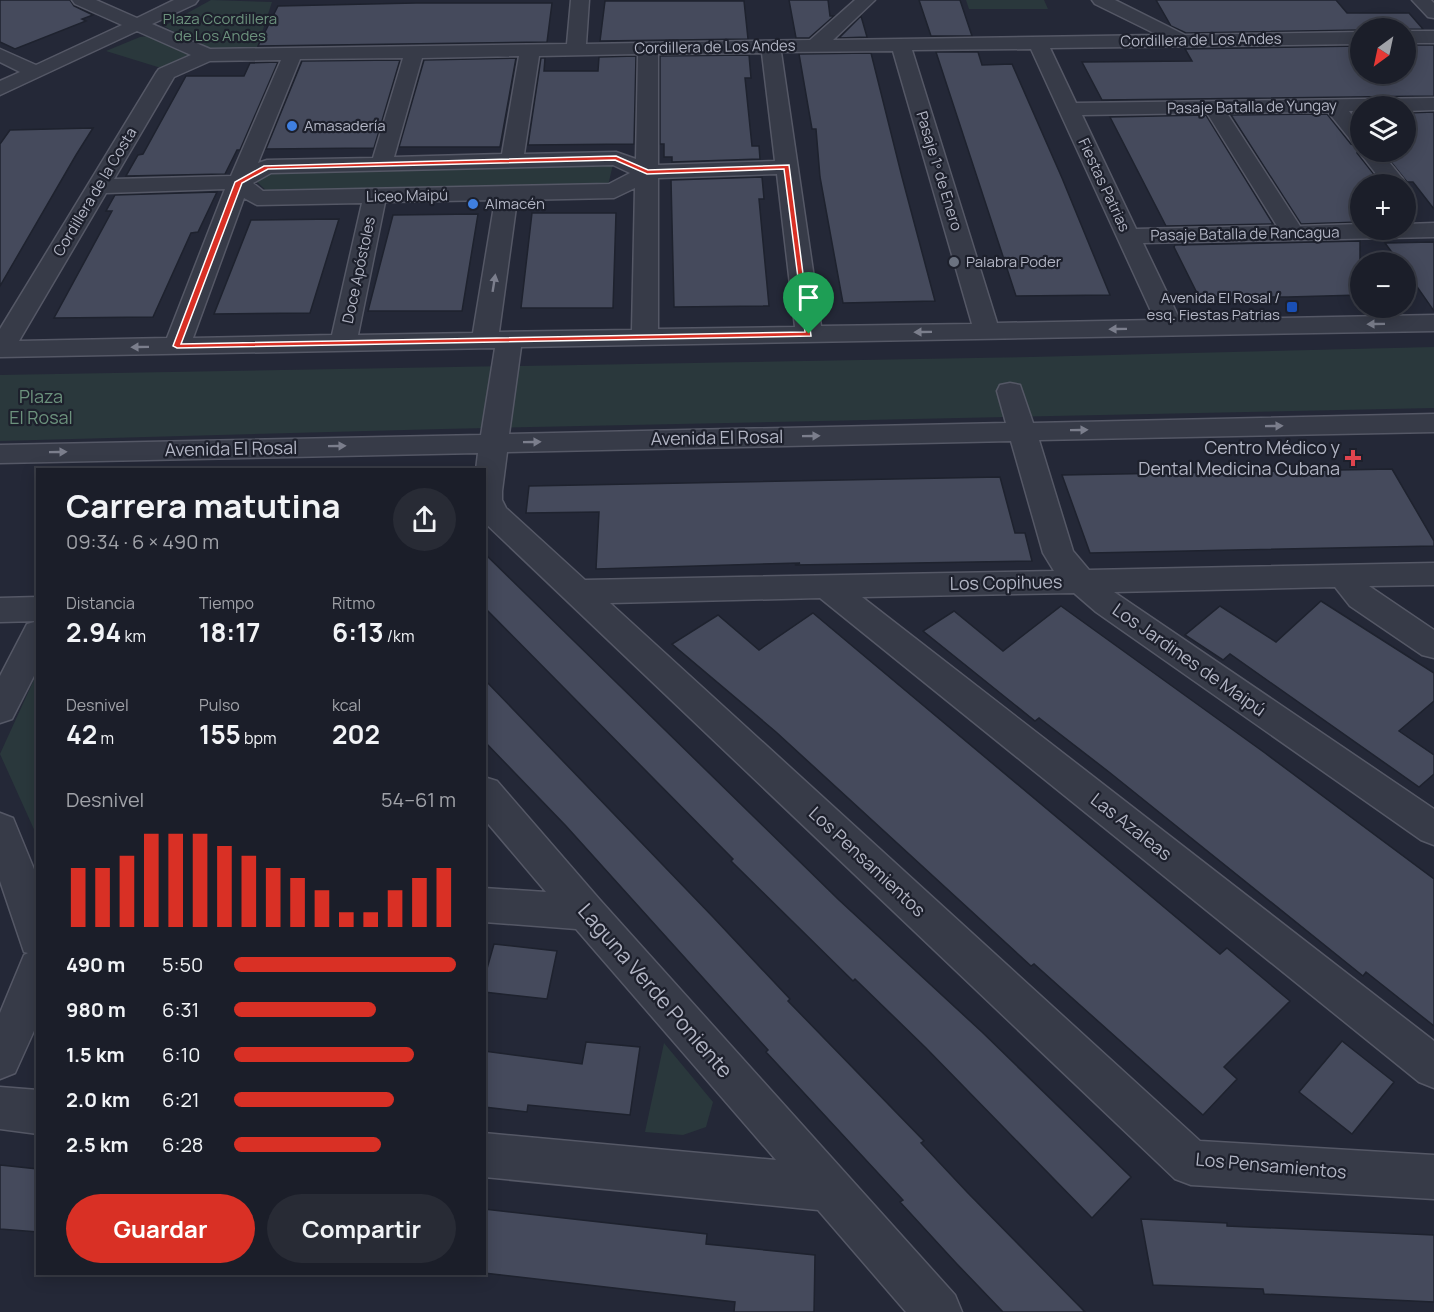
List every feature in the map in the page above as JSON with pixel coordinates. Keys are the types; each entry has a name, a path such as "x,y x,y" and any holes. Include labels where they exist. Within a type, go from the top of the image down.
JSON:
{"street":[{"name":"Cordillera de Los Andes","path":"81,0 207,55 1350,38"},
{"path":"0,89 189,0"},
{"path":"576,50 580,0"},
{"path":"815,46 866,0"},
{"path":"1101,0 1180,39 1188,40"},
{"path":"1421,0 1434,13"},
{"path":"1416,37 1434,37"},
{"name":"Fiestas Patrias","path":"1038,42 1171,328"},
{"name":"Pasaje 1º de Enero","path":"900,44 987,331"},
{"path":"771,46 809,334"},
{"path":"645,338 648,48"},
{"path":"512,161 530,50"},
{"path":"382,163 414,52"},
{"path":"177,346 239,182 293,54"},
{"path":"0,55 35,72"},
{"name":"Cordillera de la Costa","path":"0,349 166,73 207,55"},
{"name":"Pasaje Batalla de Yungay","path":"1069,109 1434,104"},
{"path":"1334,105 1350,126"},
{"path":"1213,107 1294,234"},
{"path":"100,186 239,182 267,167 382,163 616,158 647,172 787,167"},
{"path":"1378,162 1387,174"},
{"name":"Liceo Maipú","path":"239,182 258,198 507,194 614,191 647,172"},
{"name":"Los Pensamientos","path":"507,194 487,491 490,508 494,514 1191,1163 1434,1178"},
{"name":"Doce Apóstoles","path":"343,343 375,196"},
{"path":"1416,211 1432,230"},
{"name":"Pasaje Batalla de Rancagua","path":"1128,236 1432,230"},
{"path":"0,349 1434,323"},
{"name":"Los Jardines de Maipú","path":"1010,391 1058,553 1080,581 1107,604 1434,829"},
{"name":"Avenida El Rosal","path":"0,453 94,460 141,460 492,443 1434,423"},
{"name":"Los Copihues","path":"577,592 1434,574"},
{"path":"1343,575 1361,598 1434,646"},
{"name":"Las Azaleas","path":"827,587 1434,1067"},
{"path":"0,710 29,611"},
{"name":"Laguna Verde Poniente","path":"486,794 586,912 938,1312"},
{"path":"0,828 36,932"},
{"path":"486,905 586,912"},
{"path":"0,1059 36,975"},
{"path":"0,1108 36,1112"},
{"path":"486,1155 828,1188"}],"green space":[{"name":"Plaza Ccordillera de Los Andes","path":"211,0 272,2 255,54 213,54 164,26"},
{"path":"966,0 1044,0 1048,9 969,9"},
{"path":"149,36 189,53 190,56 161,68 106,51 140,37"},
{"path":"613,164 608,186 269,193 256,181 272,172"},
{"name":"Plaza El Rosal","path":"1434,347 1434,408 443,429 0,441 0,375 1031,357"},
{"path":"36,675 36,834 0,754"},
{"path":"664,1043 713,1102 706,1127 683,1135 645,1132"}],"building":[{"path":"0,0 70,0 74,6 93,15 82,19 86,21 15,49 0,42"},
{"path":"789,0 828,0 830,16 834,16 809,38 796,38"},
{"path":"919,0 960,0 972,36 931,36"},
{"path":"1156,0 1336,0 1347,13 1409,13 1413,18 1350,18 1350,30 1186,33 1171,26"},
{"path":"605,1 744,1 748,39 600,41"},
{"path":"552,3 547,42 258,46 278,6"},
{"path":"861,16 867,37 839,38"},
{"path":"1416,21 1423,29 1416,29"},
{"path":"1416,45 1434,45 1434,96 1102,100 1082,62 1192,61 1185,49 1350,46 1350,84 1416,84"},
{"path":"936,52 978,52 982,65 1012,64 1110,295 1016,296"},
{"path":"871,53 935,301 843,303 820,177 816,129 812,129 799,54"},
{"path":"749,55 751,78 745,78 752,146 759,146 760,159 672,162 672,157 664,157 664,144 660,144 660,56"},
{"path":"636,56 634,144 528,145 541,58 545,58 544,71 598,71 599,57"},
{"path":"516,58 500,147 399,147 424,60"},
{"path":"400,60 374,148 266,149 302,61"},
{"path":"278,62 240,150 237,150 225,174 126,176 138,155 143,154 186,76 244,76 250,63"},
{"path":"1434,112 1434,209 1416,186 1416,174 1401,174 1391,162 1416,162 1416,113"},
{"path":"1327,114 1350,143 1350,162 1364,162 1374,174 1350,174 1350,222 1301,224 1231,115"},
{"path":"1206,115 1273,224 1166,226 1110,117"},
{"path":"93,128 0,286 0,144 10,130"},
{"path":"762,177 764,199 759,199 769,306 674,307 671,180"},
{"path":"217,192 198,232 191,233 153,317 54,318 112,211 106,211 115,195"},
{"path":"532,213 616,213 613,308 521,308"},
{"path":"478,214 462,311 368,311 393,215"},
{"path":"339,219 310,313 214,314 251,220"},
{"path":"1360,241 1360,252 1350,252 1350,295 1199,297 1175,245"},
{"path":"1434,242 1434,311 1416,285 1416,252 1392,252 1385,243"},
{"path":"1392,469 1434,541 1434,546 1090,553 1062,475"},
{"path":"1000,477 1015,533 1025,533 1032,561 795,565 800,563 596,569 599,512 526,513 529,486"},
{"path":"486,555 839,900 982,1032 1131,1177 1092,1218 926,1048 855,979 853,981 731,861 733,859 486,609"},
{"path":"1321,601 1434,673 1434,701 1399,731 1434,755 1434,774 1419,787 1230,654 1223,660 1185,635 1220,606 1276,642"},
{"path":"1061,606 1265,753 1434,879 1434,1026 1366,972 1363,976 1109,772 1039,718 1035,721 923,631 954,611 1003,651"},
{"path":"813,613 1220,954 1227,948 1290,1001 1224,1067 1237,1079 1203,1115 1034,964 1031,966 776,732 672,644 718,615 759,650"},
{"path":"486,681 713,917 790,999 788,1001 924,1141 921,1143 967,1192 1085,1312 1003,1312 900,1202 903,1200 766,1052 768,1050 566,826 486,743"},
{"path":"494,944 557,951 547,999 486,992 486,972"},
{"path":"1342,1041 1394,1082 1352,1134 1299,1092"},
{"path":"586,1042 640,1047 630,1115 528,1105 527,1112 486,1107 486,1051 582,1064"},
{"path":"0,1165 36,1169 36,1232 0,1229"},
{"path":"486,1209 707,1234 706,1244 815,1255 814,1312 734,1312 735,1302 486,1273"},
{"path":"1141,1219 1227,1223 1227,1226 1434,1235 1434,1302 1264,1294 1263,1289 1153,1285"}],"place":[{"name":"Amasadería","path":"292,126"},
{"name":"Almacén","path":"473,204"},
{"name":"Palabra Poder","path":"954,262"},
{"name":"Avenida El Rosal / esq. Fiestas Patrias","path":"1292,307"},
{"name":"Centro Médico y Dental Medicina Cubana","path":"1353,458"}],"route":[{"path":"616,158 647,172 787,167 809,334 177,346 239,182 267,167 616,158"}]}
